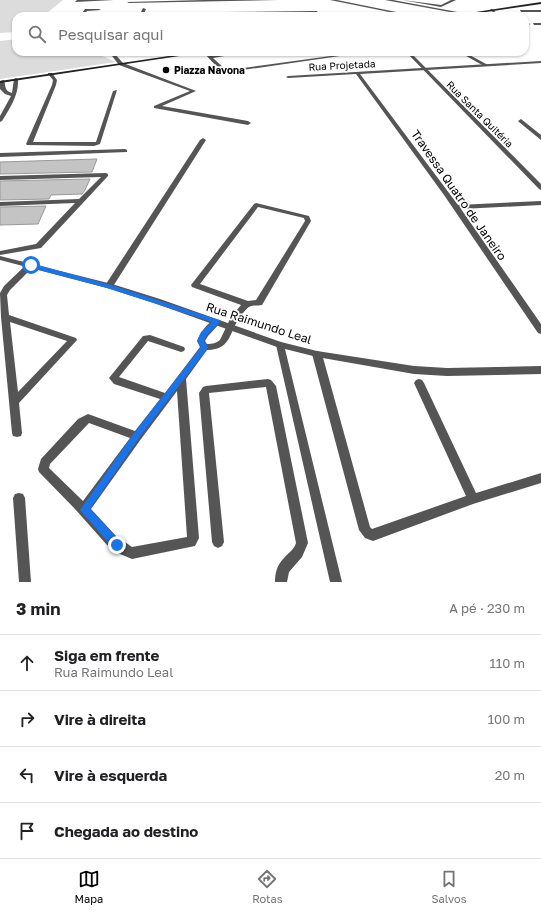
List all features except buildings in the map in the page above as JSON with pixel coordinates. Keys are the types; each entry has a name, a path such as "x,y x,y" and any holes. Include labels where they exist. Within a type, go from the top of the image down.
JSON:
{"main road":[{"path":"478,12 541,3"},
{"path":"1,81 176,56"}],"street":[{"path":"76,1 112,0"},
{"path":"151,1 156,0"},
{"path":"130,2 276,0"},
{"path":"332,0 394,12"},
{"path":"387,0 407,2 456,12"},
{"path":"407,2 442,6 454,0"},
{"path":"197,12 198,8"},
{"path":"85,12 86,10 99,10"},
{"path":"520,11 541,11"},
{"path":"534,24 541,24"},
{"path":"114,56 121,64 194,91 156,107 248,123"},
{"path":"209,57 216,56"},
{"path":"209,57 224,70 232,70 338,56"},
{"name":"Rua Santa Quitéria","path":"411,56 541,188"},
{"path":"469,56 486,65"},
{"name":"Rua Projetada","path":"288,77 541,62"},
{"path":"50,74 55,80 54,85 29,144 98,143 115,91"},
{"name":"Travessa Quatro de Janeiro","path":"358,74 456,207 541,331"},
{"path":"0,120 14,96 17,86 16,79"},
{"path":"1,81 2,88 7,93 14,96"},
{"path":"521,122 541,138"},
{"path":"109,286 203,140"},
{"path":"0,155 125,151"},
{"path":"0,178 106,175 38,246 0,253"},
{"path":"0,204 81,201"},
{"path":"456,207 541,203"},
{"path":"217,322 204,334 201,341 205,347 213,348 220,345 227,338 230,327 239,312 247,304 259,303 308,221 307,217 256,205 195,285 247,304"},
{"name":"Rua Raimundo Leal","path":"0,258 109,286 280,345 318,354 414,370 448,372 540,372"},
{"path":"17,433 4,292 31,265"},
{"path":"6,317 73,340 14,402"},
{"path":"166,397 117,381 114,376 146,338 181,349"},
{"path":"280,345 336,582"},
{"path":"84,510 136,436 205,347"},
{"path":"318,354 366,533 373,535 473,499 541,478"},
{"path":"136,436 88,418 82,422 45,462 43,469 117,545 126,551 132,552 191,542 193,538 181,378"},
{"path":"218,542 205,391 268,383 271,386 302,543 301,550 284,565 281,573 281,582"},
{"path":"419,383 473,499"},
{"path":"19,498 25,582"}],"shaded area":[{"path":"0,0 63,0 48,12 12,12 12,32 0,33"},
{"path":"12,40 12,56 102,56 116,62 0,79 0,41"}],"place":[{"name":"Piazza Navona","path":"166,70"}],"route":[{"path":"31,265 158,301 217,322 204,334 201,341 205,347 136,436 84,510 117,545"}]}
